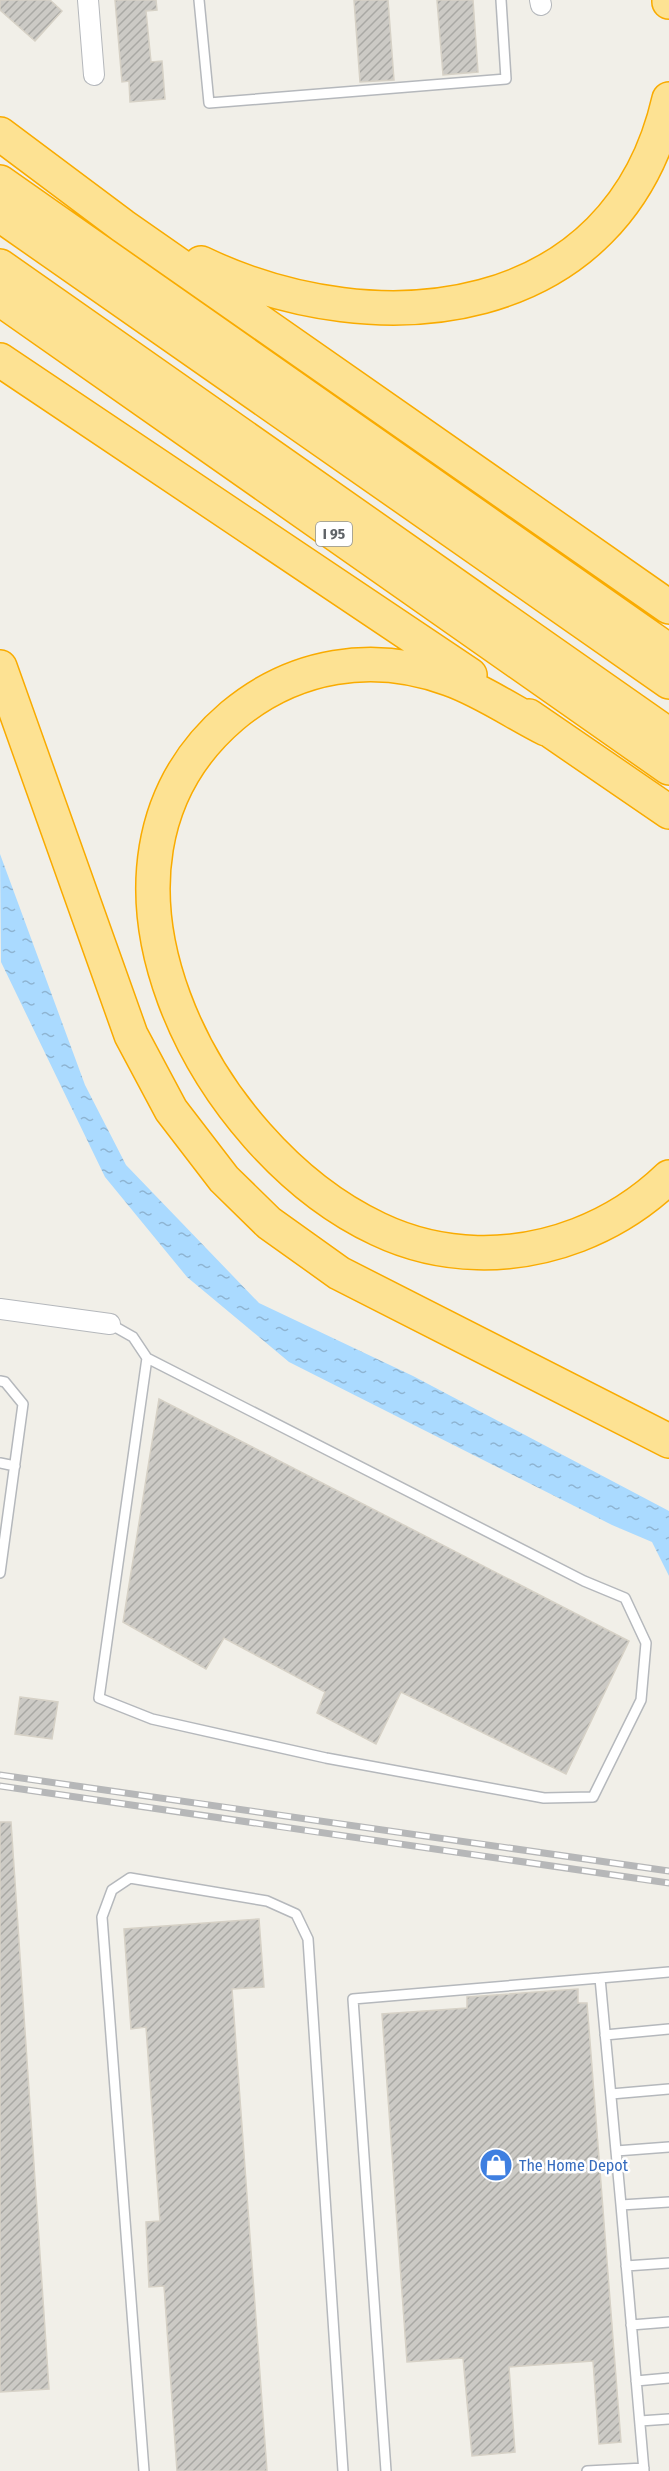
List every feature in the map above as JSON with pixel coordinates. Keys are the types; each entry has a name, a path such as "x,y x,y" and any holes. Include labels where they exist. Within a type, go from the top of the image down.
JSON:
{"highway":[{"path":"54,173 197,261 253,284 292,297 329,304 389,309 432,307 474,301 512,289 545,272 593,237 619,208 642,174 658,140 669,99"},
{"path":"0,134 123,226 666,605"},
{"path":"0,182 668,650"},
{"path":"0,215 669,682"},
{"path":"0,266 669,735"},
{"name":"I 95","path":"0,299 669,768"},
{"path":"0,360 669,812"},
{"path":"546,729 456,682 396,665 356,664 324,668 289,680 261,695 228,720 200,749 168,804 156,841 151,880 153,914 162,957 175,998 196,1047 239,1112 293,1171 336,1204 378,1229 442,1250 486,1253 528,1251 567,1239 607,1222 644,1199 669,1177"},
{"path":"0,668 131,1035 171,1110 224,1179 269,1223 339,1273 669,1441"}],"street":[{"path":"88,0 94,75"},
{"path":"0,1309 110,1324"}],"lane":[{"path":"199,0 209,103 506,79 501,0"},
{"path":"110,1324 133,1337 147,1358 584,1581 625,1598 646,1643 641,1700 593,1797 544,1798 326,1758 152,1719 99,1698 147,1358"},
{"path":"0,1381 5,1382 23,1404 0,1573"},
{"path":"0,1463 15,1466"},
{"path":"144,2471 102,1917 112,1890 130,1878 267,1901 296,1914 308,1939 343,2471"},
{"path":"386,2471 353,2000 669,1972"},
{"path":"587,2471 644,2470 600,1978"},
{"path":"605,2035 669,2029"},
{"path":"611,2094 669,2089"},
{"path":"616,2151 669,2147"},
{"path":"621,2205 669,2202"},
{"path":"626,2266 669,2263"},
{"path":"631,2325 669,2322"},
{"path":"636,2381 669,2378"},
{"path":"640,2421 669,2419"}],"water":[{"path":"0,854 85,1085 126,1165 259,1303 413,1376 669,1511 669,1576 652,1542 612,1525 289,1362 187,1277 105,1177 1,962"}],"building":[{"path":"0,0 50,0 62,11 35,41 0,10"},
{"path":"115,0 156,0 157,10 146,11 151,62 162,61 165,99 130,102 129,81 122,82"},
{"path":"354,0 388,0 394,80 360,82"},
{"path":"437,0 473,0 478,72 443,75"},
{"path":"159,1399 629,1641 566,1774 401,1692 376,1744 317,1713 325,1692 224,1638 206,1669 123,1622"},
{"path":"20,1697 58,1702 52,1739 15,1734"},
{"path":"0,1822 11,1822 49,2389 0,2392"},
{"path":"259,1919 264,1987 232,1989 267,2471 177,2471 164,2286 149,2287 146,2222 160,2221 146,2027 131,2029 124,1929"},
{"name":"The Home Depot","path":"578,1989 578,2003 587,2003 621,2442 599,2444 593,2361 509,2367 515,2452 472,2456 463,2358 407,2362 382,2014 467,2008 467,1997"}],"railway":[{"path":"0,1775 669,1871"},
{"path":"0,1786 669,1883"}],"place":[{"name":"The Home Depot","path":"496,2165"}]}
